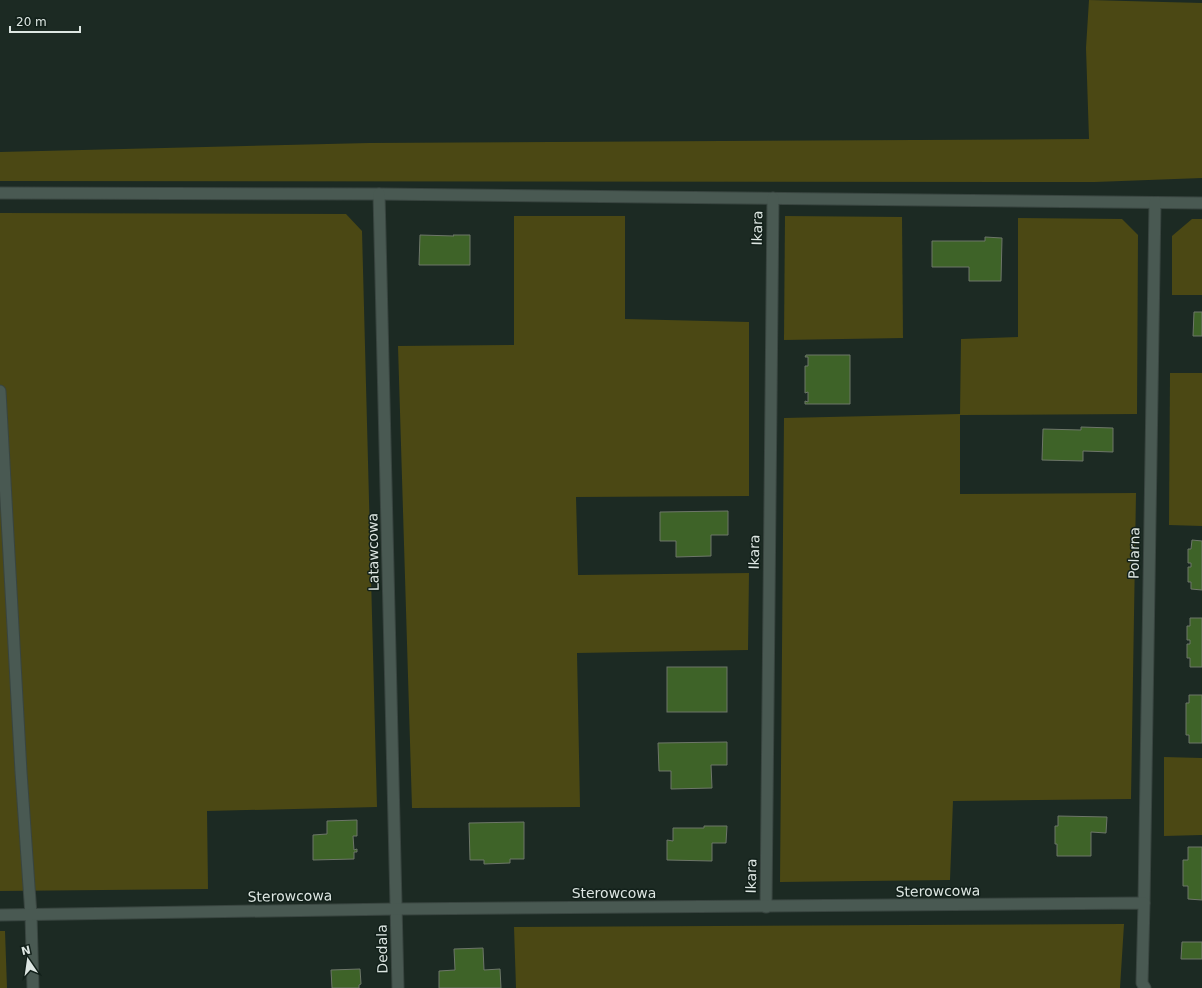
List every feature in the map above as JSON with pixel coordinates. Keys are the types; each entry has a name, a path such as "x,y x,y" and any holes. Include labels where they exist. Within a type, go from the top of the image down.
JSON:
{"street":[{"path":"0,193 379,194 1202,203"},
{"name":"Latawcowa","path":"379,194 396,909"},
{"name":"Ikara","path":"766,907 773,198"},
{"name":"Polarna","path":"1144,903 1155,203"},
{"path":"0,390 20,764 31,915 33,988"},
{"path":"1144,903 1142,983 1145,988"},
{"name":"Sterowcowa","path":"0,915 396,909 1144,903"},
{"name":"Dedala","path":"396,909 398,988"}],"shaded area":[{"path":"1089,0 1202,3 1202,178 1095,182 0,181 0,152 369,143 1089,139 1086,48"},
{"path":"0,213 346,214 362,231 377,807 207,811 208,889 0,891"},
{"path":"514,216 625,216 625,319 749,322 749,496 576,497 578,575 749,573 748,650 577,653 580,807 412,808 398,346 514,345"},
{"path":"785,216 902,217 903,338 784,340"},
{"path":"1018,218 1122,219 1138,235 1137,414 960,415 960,494 1136,493 1131,799 953,801 950,880 780,882 784,418 960,414 961,339 1018,337"},
{"path":"1192,219 1202,219 1202,295 1172,295 1172,236"},
{"path":"1170,373 1202,373 1202,526 1169,525"},
{"path":"1164,757 1202,758 1202,835 1164,836"},
{"path":"1124,924 1120,988 516,988 514,927"},
{"path":"0,931 5,931 7,988 0,988"}],"building":[{"path":"420,235 470,235 470,265 419,265"},
{"path":"985,237 1002,238 1001,281 969,281 969,267 932,267 932,241 985,241"},
{"path":"1194,312 1202,312 1202,336 1193,336"},
{"path":"806,355 850,355 850,404 805,404 805,401 808,402 808,392 805,393 805,366 808,366 808,357 805,357"},
{"path":"1081,427 1113,428 1113,452 1083,451 1083,461 1042,460 1043,429 1081,430"},
{"path":"728,511 728,535 711,535 711,556 676,557 676,541 660,541 660,512"},
{"path":"1192,540 1202,541 1202,590 1191,589 1191,582 1188,582 1188,567 1191,567 1191,563 1188,563 1188,549 1191,549"},
{"path":"1190,618 1202,618 1202,667 1190,667 1190,658 1187,658 1187,644 1190,644 1190,640 1187,640 1187,626 1190,626"},
{"path":"667,667 727,667 727,712 667,712"},
{"path":"1189,695 1202,695 1202,743 1189,743 1189,735 1186,735 1186,703 1189,703"},
{"path":"727,742 727,765 711,765 712,788 671,789 671,771 659,771 658,743"},
{"path":"1058,816 1107,817 1106,833 1091,832 1091,856 1057,856 1055,826 1058,826"},
{"path":"357,820 357,836 353,836 354,850 357,849 357,852 354,852 354,859 313,860 313,835 327,834 327,821"},
{"path":"524,822 524,859 510,859 510,863 484,864 484,860 470,860 469,823"},
{"path":"704,826 727,826 726,843 712,843 712,861 667,860 667,840 673,841 673,828 704,828"},
{"path":"1188,847 1202,847 1202,900 1188,899 1188,886 1183,886 1183,860 1188,860"},
{"path":"1182,942 1202,942 1202,959 1181,959"},
{"path":"483,948 484,970 500,969 501,988 439,988 439,971 455,970 454,949"},
{"path":"360,969 361,984 359,985 359,988 332,988 331,970"}]}
